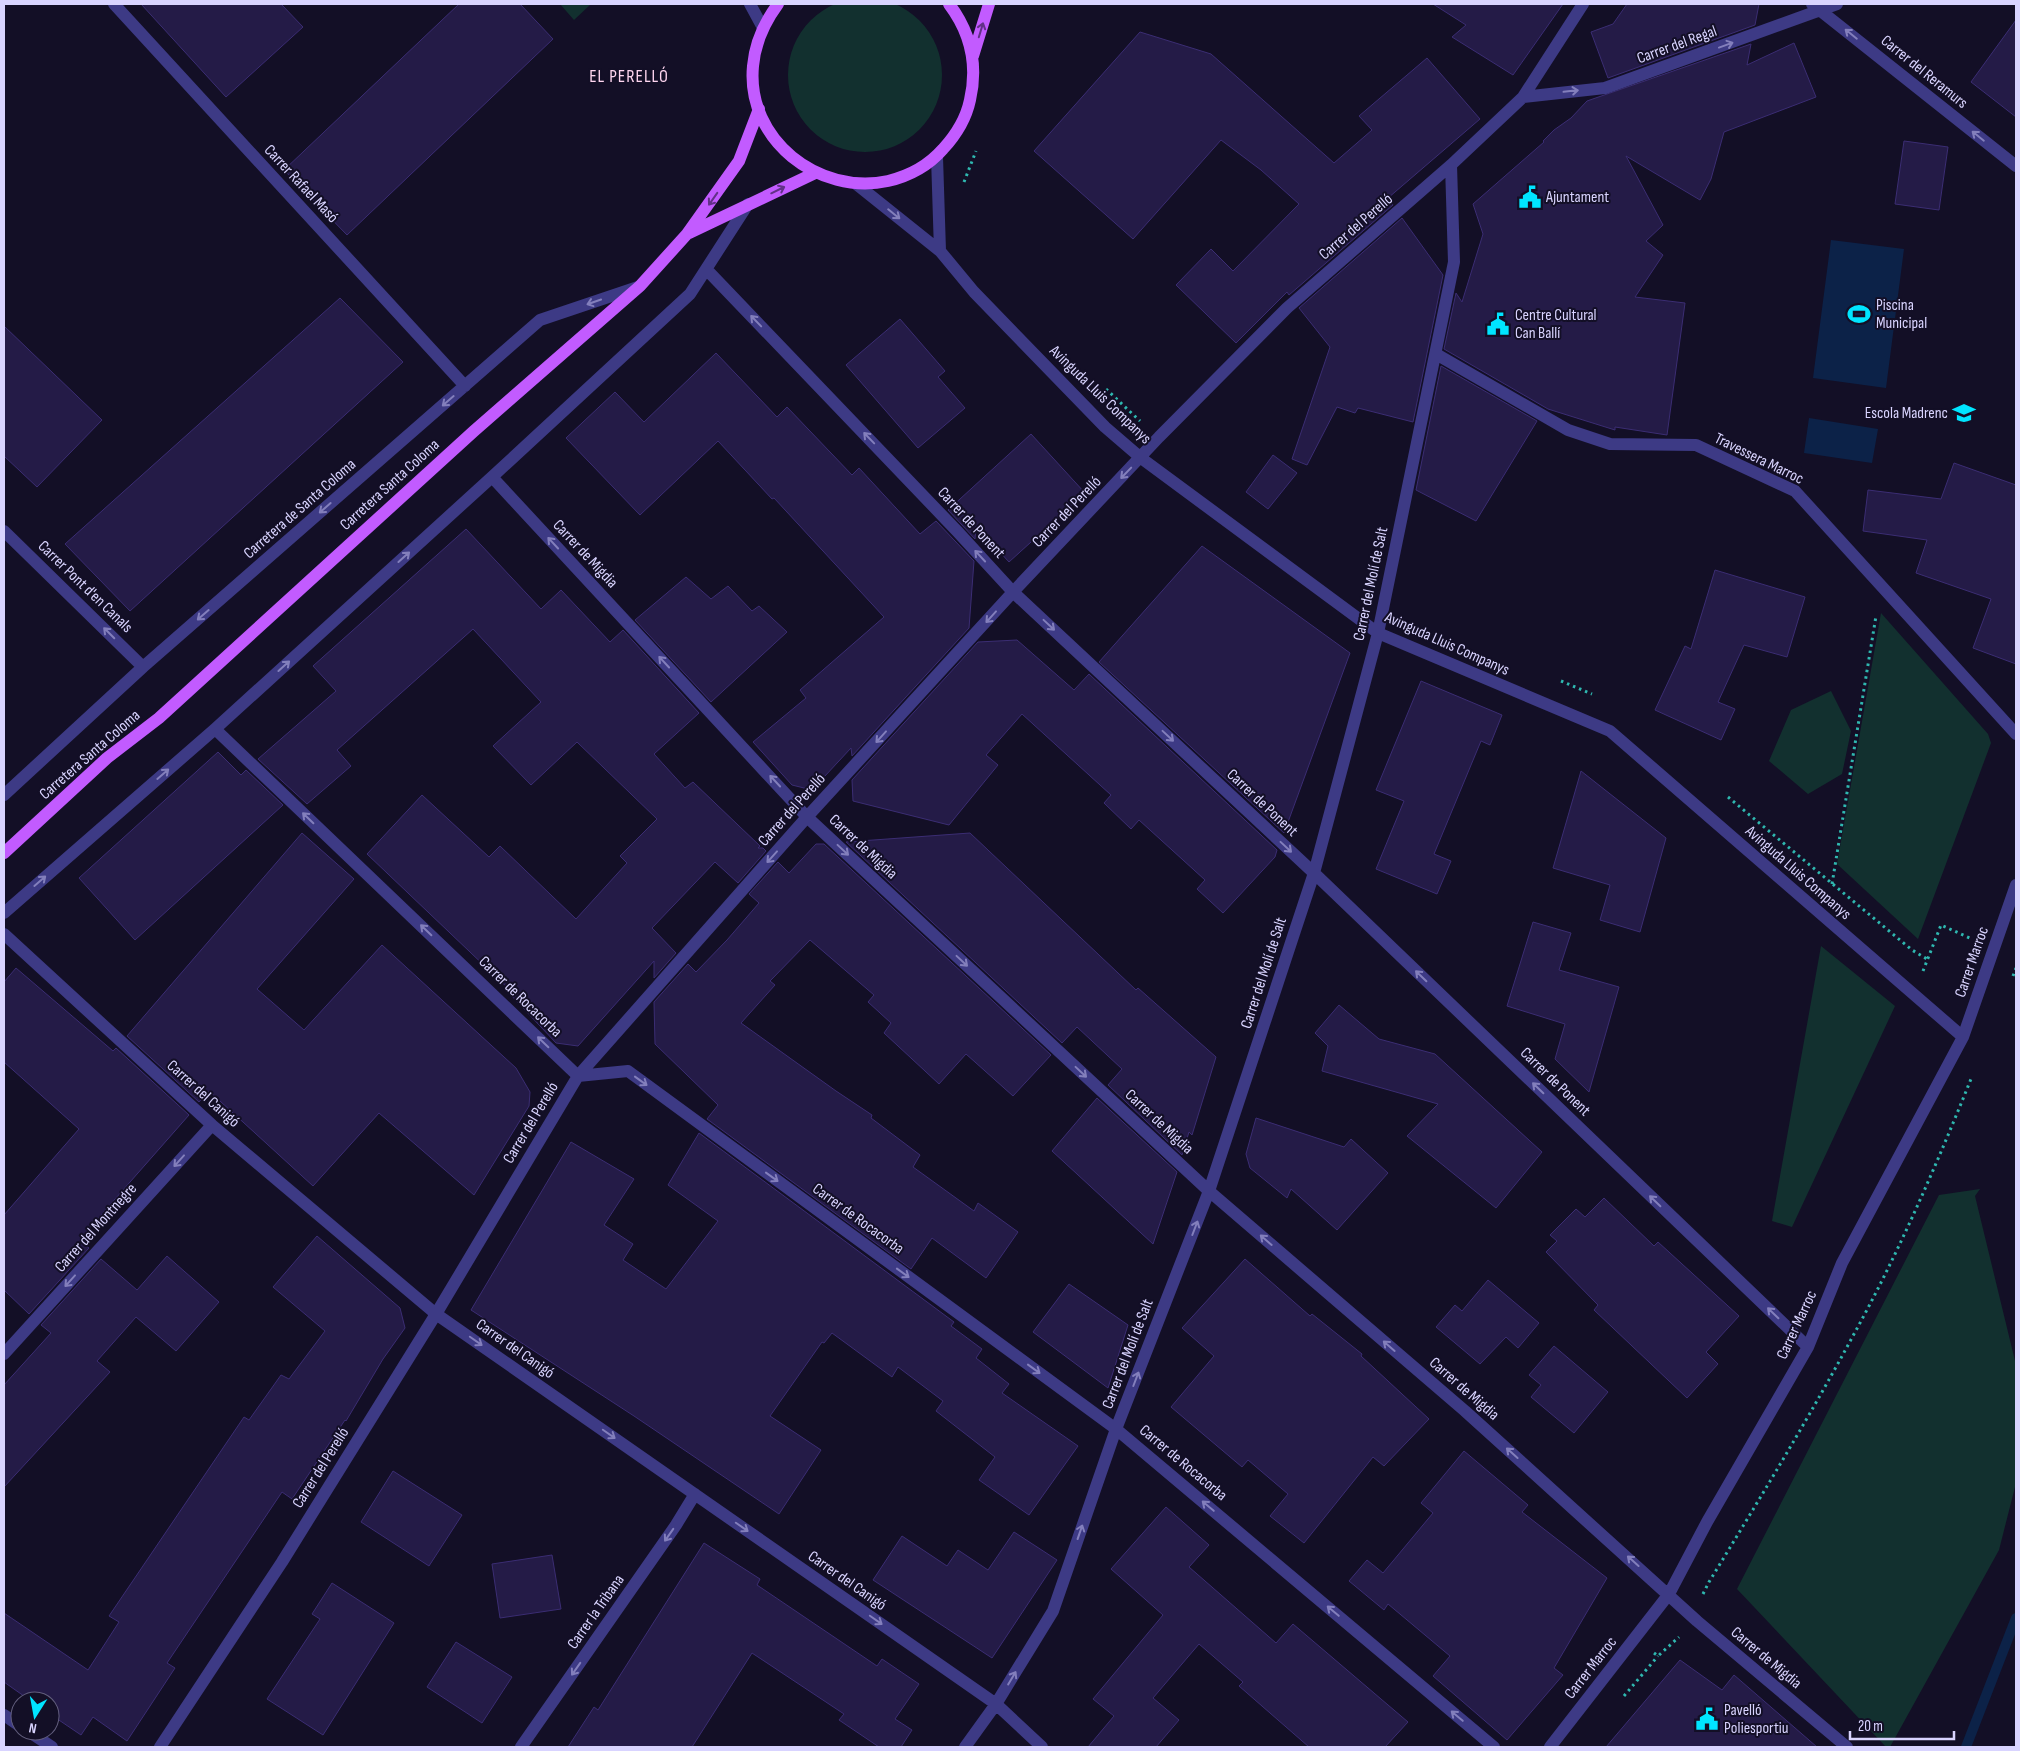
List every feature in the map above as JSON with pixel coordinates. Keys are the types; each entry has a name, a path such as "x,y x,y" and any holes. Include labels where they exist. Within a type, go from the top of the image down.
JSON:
{"main road":[{"path":"778,4 762,28 756,48 753,68 754,89 759,109 768,129 780,146 796,161 815,173 855,184 877,183 898,178 919,169 937,157 955,136 968,111 974,84 973,56 965,29 949,4"},
{"path":"973,56 989,4"},
{"name":"Carretera Santa Coloma","path":"4,853 107,758 159,718 474,431 640,286 687,234 739,161 759,109"},
{"path":"687,234 815,173"}],"street":[{"name":"Carrer Rafael Masó","path":"114,4 465,386"},
{"path":"750,4 762,28"},
{"name":"Carrer del Perelló","path":"160,1747 282,1562 436,1314 578,1076 807,817 1013,592 1159,437 1287,308 1451,165 1523,96 1583,4"},
{"name":"Carrer del Regal","path":"1523,96 1605,88 1816,7 1837,4"},
{"name":"Carrer del Reramurs","path":"1816,7 2016,166"},
{"path":"937,157 940,251"},
{"name":"Carrer del Molí de Salt","path":"965,1747 996,1704 1053,1611 1116,1429 1209,1191 1314,873 1378,633 1454,262 1451,165"},
{"name":"Avinguda Lluis Companys","path":"855,184 940,251 974,292 1084,406 1141,458 1378,633 1610,731 1963,1037"},
{"path":"4,914 215,728 492,477 690,294 748,204"},
{"name":"Carrer de Ponent","path":"707,270 1013,592 1314,873 1808,1347"},
{"name":"Carretera de Santa Coloma","path":"4,795 143,667 540,320 640,286"},
{"name":"Travessera Marroc","path":"1436,354 1568,430 1610,444 1696,446 1795,491 2016,734"},
{"name":"Carrer de Migdia","path":"492,477 807,817 1209,1191 1465,1412 1697,1621 1847,1747"},
{"name":"Carrer Pont d'en Canals","path":"4,531 143,667"},
{"name":"Carrer de Rocacorba","path":"215,728 578,1076 628,1071 1116,1429 1494,1747"},
{"name":"Carrer Marroc","path":"1550,1747 1669,1594 1706,1522 1808,1347 1842,1263 1963,1037 2016,885"},
{"name":"Carrer del Canigó","path":"4,934 212,1125 436,1314 996,1704 1042,1747"},
{"name":"Carrer del Montnegre","path":"4,1354 212,1125"},
{"name":"Carrer la Tribana","path":"521,1747 670,1533 695,1494"}],"path":[{"path":"962,185 978,145"},
{"path":"1102,385 1159,437"},
{"path":"1832,884 1881,584"},
{"path":"1557,679 1600,699"},
{"path":"1725,795 1912,950 1927,959 1941,925 1994,949"},
{"path":"2009,984 2016,968"},
{"path":"1697,1621 1704,1592 1709,1582 1769,1484 1855,1333 1932,1174 1973,1074"}],"green space":[{"path":"865,-2 880,-1 895,4 920,20 936,45 941,60 941,90 936,105 920,130 895,146 880,151 865,152 850,151 835,146 810,130 794,105 789,90 788,75 789,60 794,45 810,20 835,4 850,-1"},
{"path":"560,4 591,4 574,20"},
{"path":"1881,613 1988,734 1991,743 1918,939 1837,864"},
{"path":"1831,691 1851,731 1842,774 1808,794 1769,761 1791,710"},
{"path":"1821,946 1895,1006 1792,1227 1772,1221"},
{"path":"1980,1189 1975,1196 2016,1365 2016,1483 1999,1550 1890,1747 1886,1747 1737,1589 1939,1195"}],"water":[{"name":"Piscina Municipal","path":"1831,240 1904,249 1886,388 1813,378"},
{"path":"1809,418 1878,429 1872,463 1804,453"}],"building":[{"path":"141,4 281,4 303,27 226,97"},
{"path":"459,4 520,4 553,39 347,235 284,170"},
{"path":"1433,4 1563,4 1513,75 1452,37 1466,25"},
{"path":"1627,4 1759,4 1755,25 1608,78 1591,32 1613,24"},
{"path":"2016,20 2016,117 1971,82"},
{"path":"1140,32 1211,54 1334,163 1372,130 1359,116 1427,58 1480,119 1388,198 1393,205 1289,295 1287,292 1236,343 1176,285 1211,249 1233,271 1299,204 1261,170 1221,140 1133,239 1034,151"},
{"path":"1794,43 1816,97 1724,132 1711,179 1700,200 1626,156 1663,225 1646,241 1663,255 1635,297 1685,303 1667,435 1615,427 1615,430 1548,409 1444,349 1456,293 1462,302 1483,234 1473,204 1544,142 1554,130 1571,118 1587,101 1751,44 1747,65"},
{"path":"1904,141 1948,147 1939,210 1895,204"},
{"path":"1402,218 1443,275 1413,422 1358,408 1355,413 1337,407 1307,465 1292,459 1330,347 1299,308"},
{"path":"340,298 403,362 130,611 65,544"},
{"path":"900,319 945,371 938,377 965,408 918,448 846,365"},
{"path":"4,326 102,420 37,487 4,456"},
{"path":"716,353 777,417 787,407 852,475 859,468 920,534 936,521 974,561 969,628 852,756 851,748 812,790 792,785 753,742 806,698 800,690 884,617 774,498 772,499 718,441 640,515 566,438 615,392 644,422"},
{"path":"1441,366 1537,421 1476,521 1416,490"},
{"path":"1031,434 1085,493 1009,562 976,526 975,539 948,510"},
{"path":"1273,455 1297,473 1268,509 1246,492"},
{"path":"1954,463 2016,485 2016,664 1973,648 1991,599 1916,573 1927,540 1863,531 1868,490 1941,499"},
{"path":"466,529 541,609 561,590 610,642 623,630 699,713 654,754 685,788 693,782 760,846 758,848 763,848 766,851 738,883 715,862 652,928 676,953 654,978 654,961 578,1046 556,1043 509,993 511,991 367,854 422,795 489,857 500,846 576,919 627,863 620,856 657,819 577,742 531,785 493,746 541,702 473,629 337,750 351,766 307,804 258,759 336,691 313,666"},
{"path":"1202,546 1350,653 1284,833 1099,662"},
{"path":"1715,570 1805,597 1787,657 1744,645 1718,702 1735,709 1721,740 1655,710 1685,646 1691,649"},
{"path":"686,577 711,599 728,586 752,611 759,606 787,632 711,702 635,620"},
{"path":"1017,640 1074,690 1089,674 1277,850 1275,857 1223,913 1197,889 1205,880 1139,820 1131,829 1104,803 1111,795 1022,714 986,755 998,765 949,825 853,801 852,780 978,642"},
{"path":"1421,681 1502,715 1490,745 1481,741 1434,854 1451,861 1437,894 1376,869 1404,801 1376,790"},
{"path":"218,752 241,775 246,770 283,805 135,940 79,878"},
{"path":"1581,771 1666,838 1640,932 1600,920 1610,885 1553,868"},
{"path":"302,833 354,879 257,989 304,1030 382,945 516,1068 530,1092 529,1106 474,1195 379,1113 313,1186 209,1091 199,1102 127,1036"},
{"path":"970,833 1136,990 1138,988 1216,1057 1192,1135 1189,1132 1182,1155 1108,1085 1122,1069 1077,1027 1062,1043 846,842"},
{"path":"816,844 824,844 1051,1055 1013,1096 966,1054 939,1084 884,1033 891,1023 868,1002 874,995 810,940 770,981 775,985 741,1023 872,1115 871,1118 920,1155 913,1167 974,1211 978,1203 1018,1232 986,1278 932,1238 911,1269 707,1119 718,1105 655,1044 654,1002 688,964 696,972 727,940 759,903 749,894 778,862 789,873"},
{"path":"1533,922 1571,933 1559,970 1619,987 1589,1092 1555,1059 1565,1024 1507,1006"},
{"path":"16,968 113,1051 116,1048 189,1115 79,1240 89,1248 29,1314 4,1290 4,1215 79,1129 4,1062 4,982"},
{"path":"1339,1005 1379,1039 1435,1054 1542,1152 1496,1208 1407,1136 1438,1104 1322,1071 1328,1046 1315,1033"},
{"path":"1097,1098 1177,1172 1153,1244 1052,1151"},
{"path":"1256,1118 1344,1147 1351,1139 1388,1173 1337,1230 1291,1189 1287,1198 1250,1168 1246,1154"},
{"path":"699,1133 954,1322 951,1326 982,1349 976,1358 1009,1384 1002,1393 1078,1446 1029,1515 979,1480 995,1457 936,1411 943,1401 898,1367 892,1377 832,1333 824,1343 822,1342 770,1416 821,1450 779,1514 634,1416 471,1310 571,1142 634,1179 604,1225 633,1244 623,1260 666,1289 718,1221 668,1185"},
{"path":"1604,1198 1654,1246 1658,1242 1739,1316 1706,1352 1718,1364 1687,1398 1594,1310 1598,1305 1546,1252 1557,1241 1550,1235 1576,1209 1585,1217"},
{"path":"317,1236 400,1308 405,1328 383,1359 346,1421 292,1499 282,1492 167,1663 175,1668 127,1741 93,1717 81,1735 60,1721 60,1691 17,1691 4,1682 4,1613 88,1670 119,1622 109,1616 244,1417 249,1420 281,1375 289,1379 325,1331 273,1287"},
{"path":"167,1256 219,1302 176,1351 136,1317 97,1361 110,1372 4,1487 4,1385 51,1333 41,1325 101,1259 137,1290"},
{"path":"1245,1259 1310,1316 1312,1314 1362,1354 1361,1356 1429,1419 1384,1466 1373,1457 1304,1543 1270,1516 1288,1494 1248,1460 1242,1467 1171,1407 1214,1356 1182,1328"},
{"path":"1488,1280 1539,1323 1518,1348 1506,1337 1480,1364 1436,1327 1455,1305 1462,1311"},
{"path":"1069,1284 1128,1325 1108,1388 1033,1332"},
{"path":"1554,1346 1608,1392 1574,1433 1531,1397 1541,1385 1529,1375"},
{"path":"1464,1451 1528,1505 1522,1512 1607,1578 1554,1668 1563,1675 1507,1740 1433,1676 1450,1656 1388,1604 1384,1610 1349,1581 1367,1560 1383,1573 1433,1513 1421,1503"},
{"path":"393,1471 462,1515 429,1566 361,1522"},
{"path":"1166,1507 1209,1545 1189,1567 1276,1643 1293,1624 1408,1722 1385,1747 1309,1747 1239,1686 1243,1682 1199,1644 1153,1698 1179,1720 1156,1747 1088,1747 1114,1716 1093,1699 1163,1615 1111,1569"},
{"path":"1014,1532 1057,1560 992,1658 873,1580 902,1536 947,1566 958,1550 988,1570"},
{"path":"704,1543 760,1579 757,1585 877,1666 882,1659 919,1684 895,1719 912,1730 901,1747 879,1747 839,1720 844,1714 752,1653 692,1747 568,1747 594,1707 598,1710"},
{"path":"552,1555 561,1609 500,1618 492,1564"},
{"path":"332,1583 394,1623 323,1735 267,1699 320,1619 312,1614"},
{"path":"456,1642 512,1677 482,1723 427,1687"},
{"name":"Pavelló Poliesportiu","path":"1680,1660 1722,1690 1734,1675 1817,1747 1606,1747"}],"waterway":[{"path":"1966,1747 2016,1618"}],"place":[{"name":"Ajuntament","path":"1530,197"},
{"name":"Piscina Municipal","path":"1859,314"},
{"name":"Centre Cultural Can Ballí","path":"1498,324"},
{"name":"Escola Madrenc","path":"1964,413"},
{"name":"Pavelló Poliesportiu","path":"1707,1719"}],"district":[{"name":"EL PERELLÓ","path":"629,76"}]}
